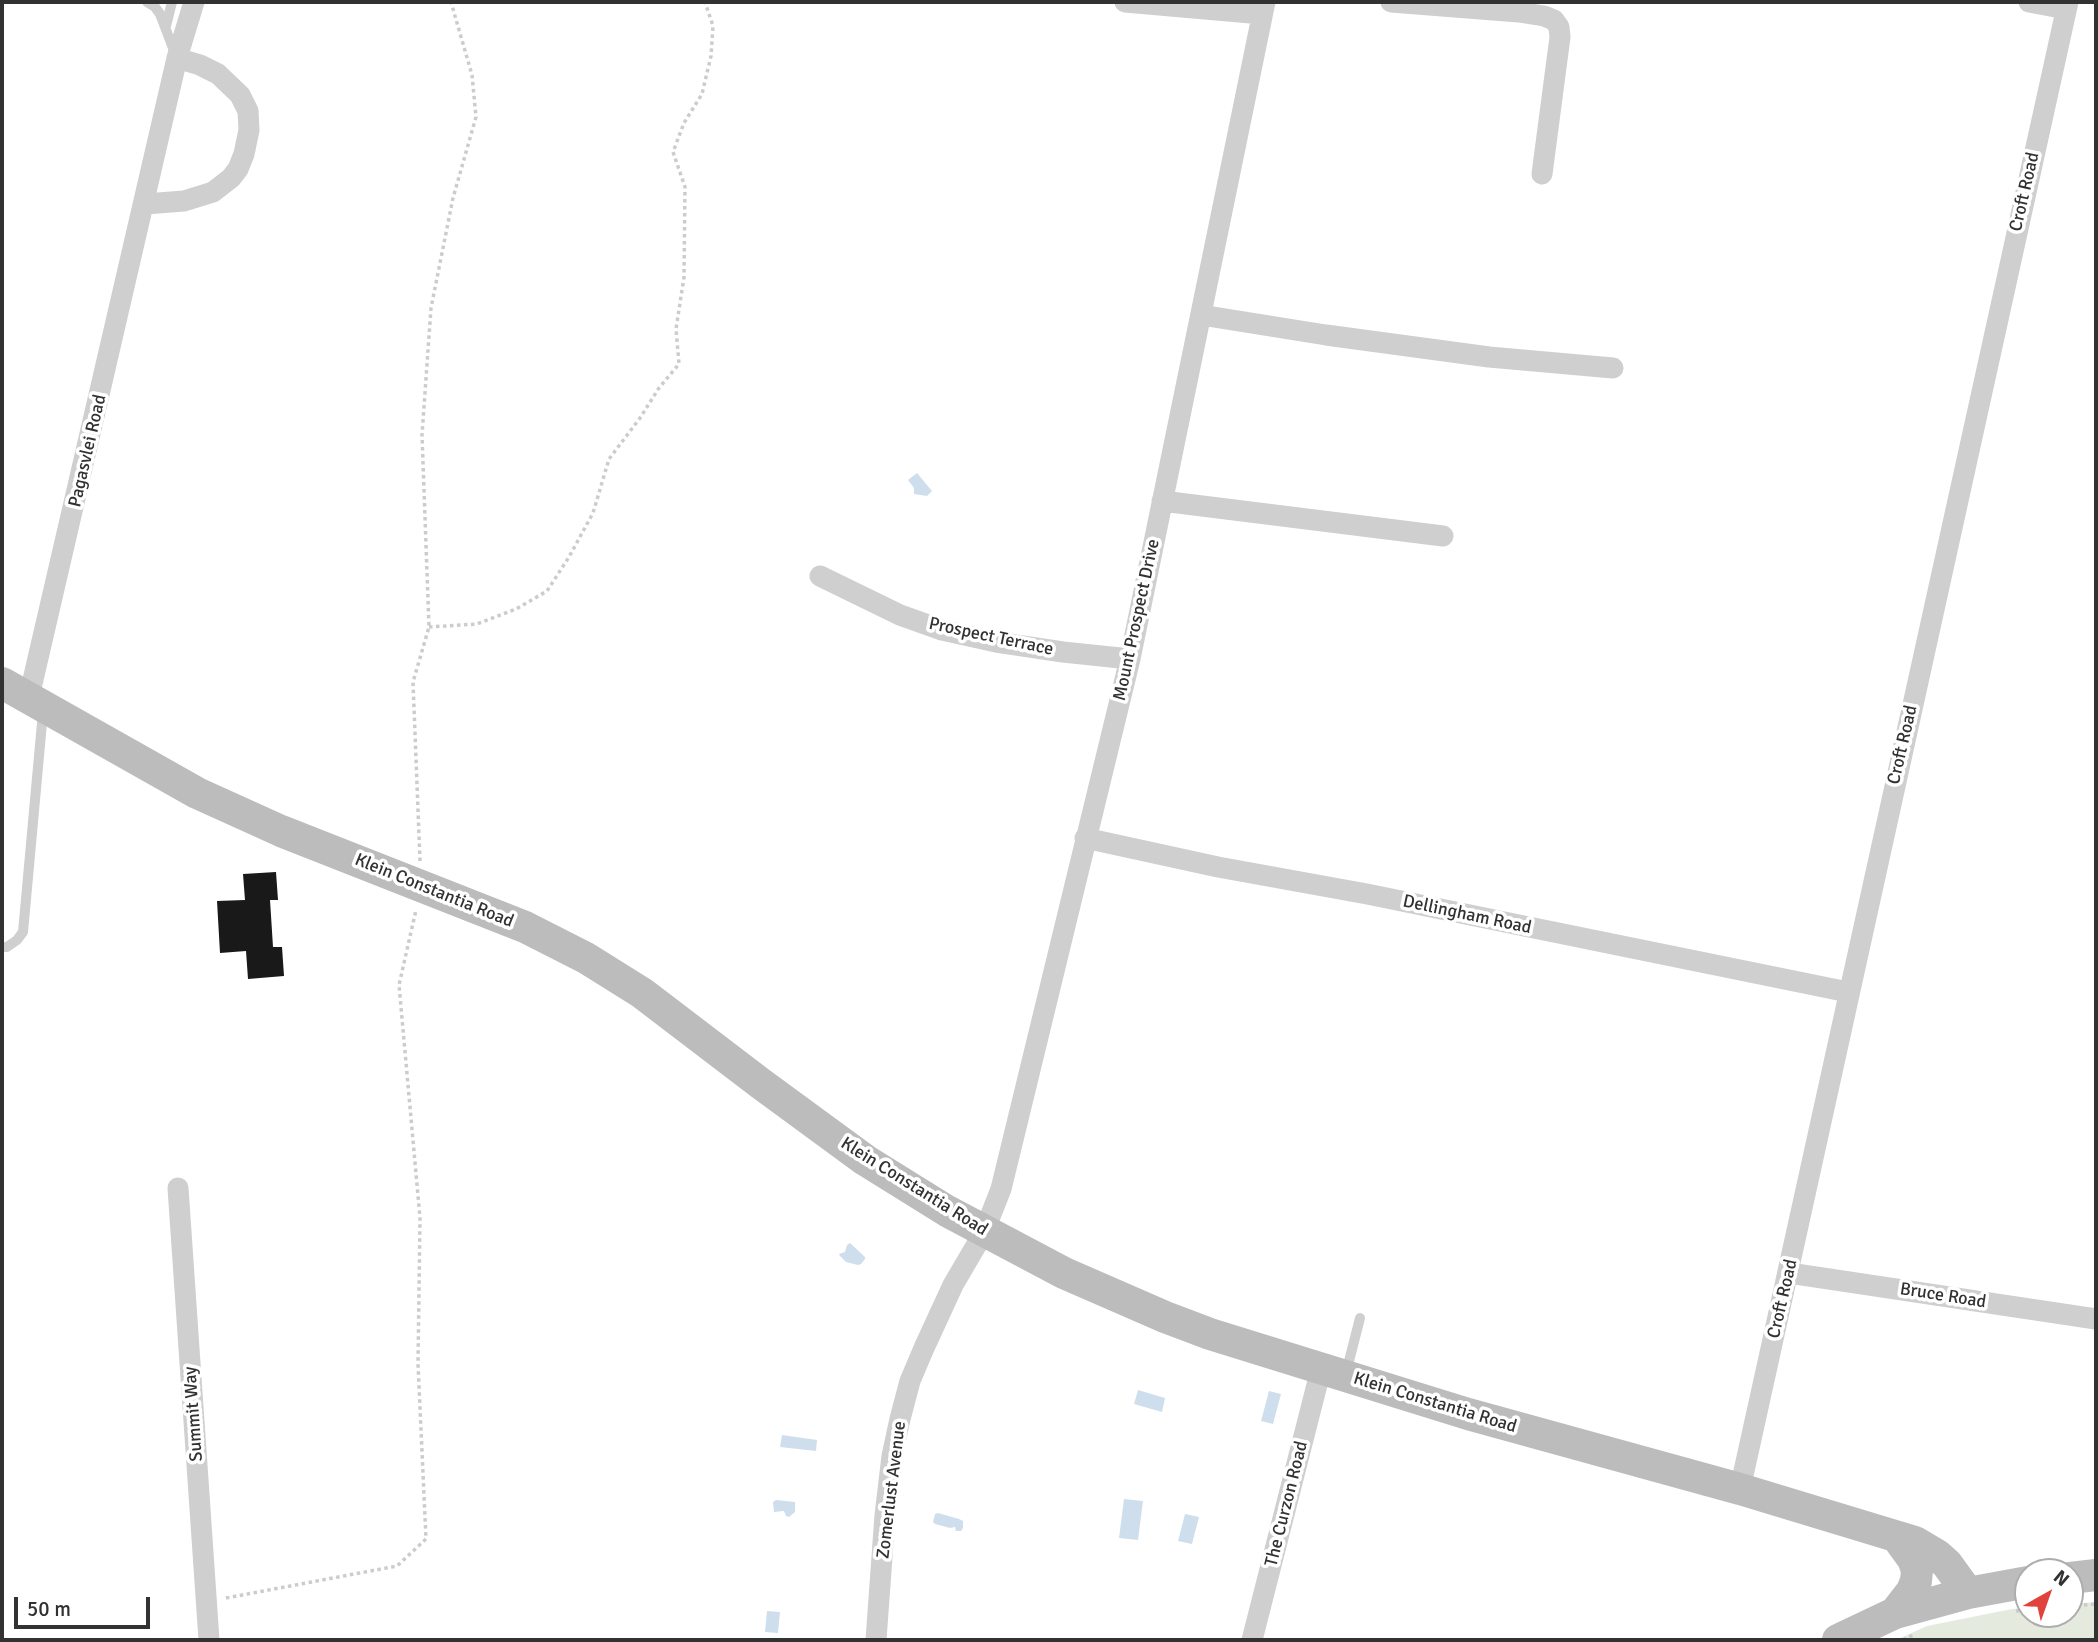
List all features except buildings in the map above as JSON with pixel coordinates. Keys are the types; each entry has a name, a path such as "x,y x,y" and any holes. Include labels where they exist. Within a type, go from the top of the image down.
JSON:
{"street":[{"name":"Pagasvlei Road","path":"37,701 177,58 194,2"},
{"path":"1125,2 1264,8"},
{"path":"1391,2 1519,12 1554,20 1559,27 1560,37 1542,174"},
{"path":"2029,2 2067,5"},
{"name":"Croft Road","path":"1740,1489 2067,5"},
{"name":"Mount Prospect Drive","path":"984,1231 1001,1189 1130,659 1264,8"},
{"path":"145,204 184,201 213,192 238,169 244,154 249,130 248,111 240,95 218,74 177,58"},
{"path":"1200,315 1489,357 1613,368"},
{"path":"1162,501 1443,536"},
{"name":"Prospect Terrace","path":"820,576 900,615 942,630 1010,644 1130,659"},
{"name":"Klein Constantia Road","path":"2,682 197,793 281,831 503,918 586,958 642,993 865,1160 984,1231 1063,1273 1210,1334 1468,1414 1740,1489 1915,1542 1947,1564 1957,1596"},
{"name":"Dellingham Road","path":"1085,838 1218,867 1367,894 1848,992"},
{"name":"Summit Way","path":"178,1188 209,1640"},
{"name":"Zomerlust Avenue","path":"876,1640 891,1468 910,1381 953,1284 984,1231"},
{"name":"Bruce Road","path":"1789,1273 2096,1320"},
{"name":"The Curzon Road","path":"1252,1640 1333,1372"},
{"path":"1897,1537 1913,1559 1916,1570 1906,1629"},
{"path":"1839,1640 1906,1629 1957,1596 2014,1585"}],"lane":[{"path":"147,2 155,7 177,58"},
{"path":"165,27 172,2"},
{"path":"2,947 8,947 23,932 37,701"},
{"path":"1333,1372 1360,1318"}],"path":[{"path":"429,627 477,624 516,609 547,591 593,513 609,459 679,364 676,329 684,277 685,187 673,152 684,123 702,94 711,56 713,26 705,2"}],"shaded area":[{"path":"2096,1602 2096,1640 1896,1640 1927,1626 2012,1609 2014,1628 2084,1628 2084,1603"}],"water":[{"path":"917,473 932,491 927,496 914,494 914,488 908,480"},
{"path":"850,1243 865,1257 861,1264 846,1262 840,1256"},
{"path":"1138,1390 1165,1398 1162,1412 1134,1404"},
{"path":"1269,1391 1281,1394 1273,1424 1261,1421"},
{"path":"782,1435 817,1440 816,1451 780,1447"},
{"path":"1124,1499 1143,1501 1138,1540 1119,1538"},
{"path":"773,1502 795,1502 795,1512 789,1517 784,1511 774,1512"},
{"path":"935,1514 963,1521 961,1531 956,1531 955,1527 935,1524"},
{"path":"1185,1514 1199,1517 1192,1544 1178,1541"},
{"path":"767,1611 780,1612 778,1633 765,1632"}]}
